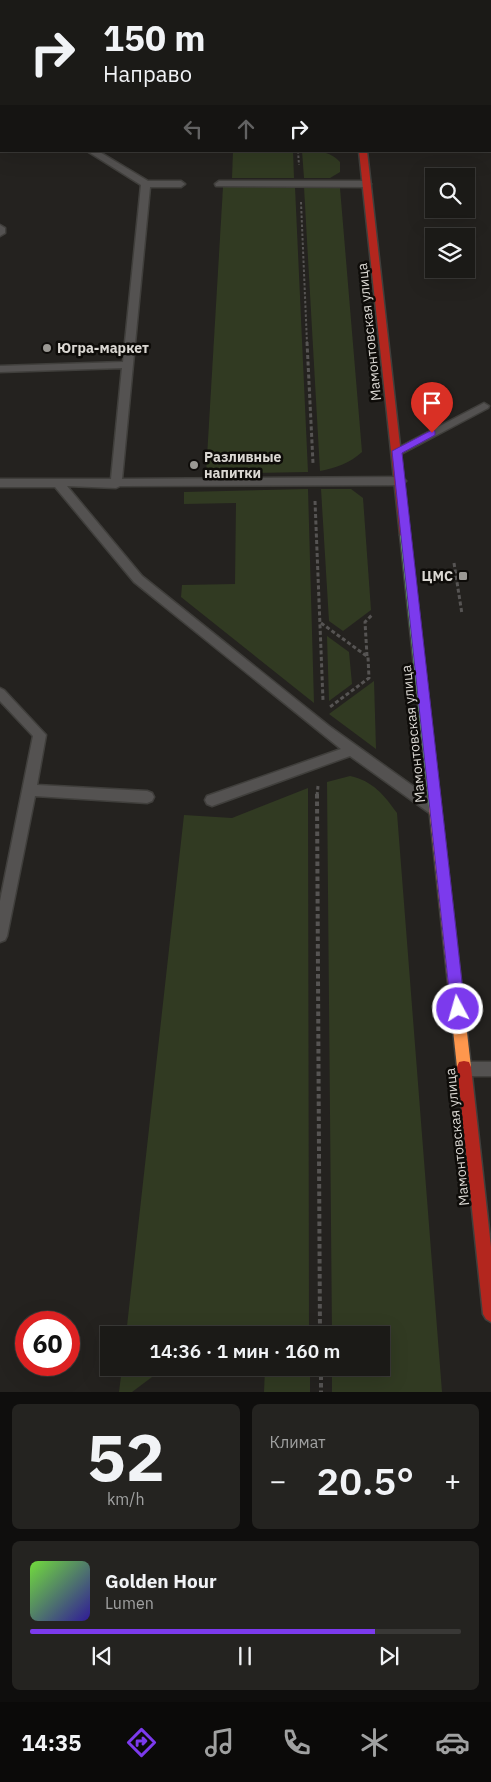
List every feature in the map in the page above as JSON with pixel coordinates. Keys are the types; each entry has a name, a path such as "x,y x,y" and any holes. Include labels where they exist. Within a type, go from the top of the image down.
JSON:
{"main road":[{"name":"Мамонтовская улица","path":"363,152 401,481 491,1314"}],"lane":[{"path":"93,152 146,184 182,184"},
{"path":"116,484 146,184"},
{"path":"219,184 367,184"},
{"path":"0,228 0,233"},
{"path":"0,369 129,365"},
{"path":"397,451 484,406"},
{"path":"0,483 116,484 401,481"},
{"path":"59,484 138,579 324,730 437,811"},
{"path":"0,693 40,735 0,936"},
{"path":"212,800 352,750"},
{"path":"29,790 147,796"},
{"path":"464,1069 491,1069"}],"path":[{"path":"454,563 462,614"},
{"path":"324,712 369,678 365,622 373,614"},
{"path":"321,623 368,657"},
{"path":"321,1376 321,1392"}],"green space":[{"path":"233,152 293,152 294,178 232,178"},
{"path":"302,152 327,153 340,162 340,172 330,178 304,178"},
{"path":"223,187 295,187 308,472 206,474"},
{"path":"304,187 340,188 362,452 342,464 320,471"},
{"path":"308,489 314,703 181,597 182,585 235,584 236,503 184,504 184,492"},
{"path":"321,489 351,489 363,498 371,610 343,631 329,621"},
{"path":"327,636 349,652 352,684 329,701"},
{"path":"374,681 376,749 329,714"},
{"path":"350,776 365,781 372,785 387,800 397,813 442,1392 332,1392 332,1376 390,1376 390,1326 332,1326 327,782"},
{"path":"308,788 309,1326 127,1326 184,815 232,818"},
{"path":"121,1376 153,1376 132,1392 119,1392"},
{"path":"265,1376 310,1376 310,1392 264,1392"}],"traffic: fast":[{"path":"405,535 435,807"}],"traffic: slow":[{"path":"435,807 464,1067"}],"traffic: jam":[{"path":"363,152 405,535"},
{"path":"464,1067 491,1314"}],"place":[{"name":"Югра-маркет","path":"47,348"},
{"name":"Разливные напитки","path":"194,465"},
{"name":"ЦМС","path":"463,576"}],"route":[{"path":"432,433 397,451 458,1009"}]}
